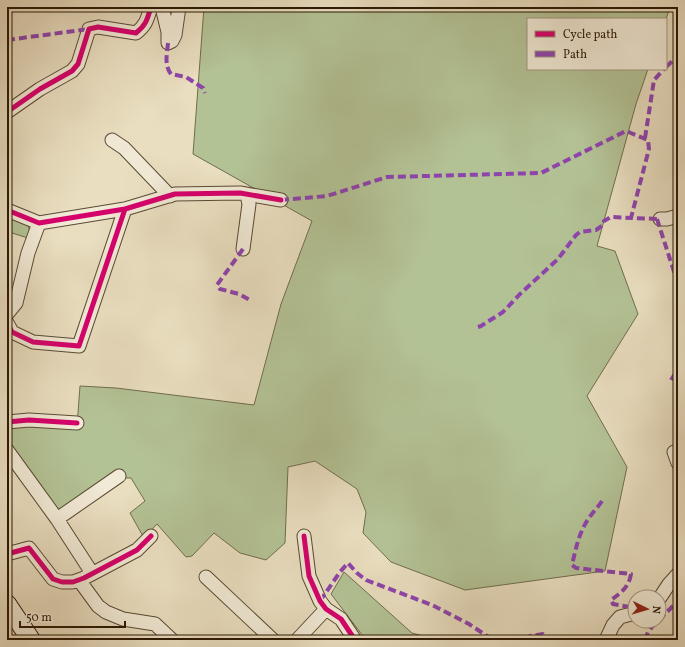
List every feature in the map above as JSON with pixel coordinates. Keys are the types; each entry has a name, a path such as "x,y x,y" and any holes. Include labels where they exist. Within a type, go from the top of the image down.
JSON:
{"main road":[{"path":"7,604 30,640"}],"street":[{"path":"7,112 40,89 72,71 78,64 89,29 98,27 136,33 144,27 151,7"},
{"path":"162,7 168,32 168,43 172,41 175,35 179,7"},
{"path":"112,140 124,148 170,196"},
{"path":"7,210 39,223 125,210 176,194 240,193 281,200"},
{"path":"244,249 249,204 247,195"},
{"path":"7,323 12,332 33,342 79,346 125,210"},
{"path":"660,219 678,216"},
{"path":"7,314 16,303 28,253 39,223"},
{"path":"7,422 29,420 77,423"},
{"path":"7,450 57,519 92,574"},
{"path":"57,519 119,476"},
{"path":"7,554 29,548 56,580 62,582 79,580 137,550 151,536"},
{"path":"304,536 309,576 320,601 326,609 340,619 355,640"},
{"path":"666,589 678,574"},
{"path":"206,577 273,640"},
{"path":"79,580 98,606 106,612 123,619 155,624 172,640"},
{"path":"297,640 326,609"},
{"path":"606,640 613,625 620,617 627,615"}],"green space":[{"path":"204,7 670,7 666,18 527,18 527,70 648,70 636,104 597,246 615,251 638,314 587,396 627,467 605,571 465,590 391,562 363,533 366,512 357,489 315,461 288,467 285,543 266,560 240,553 214,533 192,556 186,557 157,524 144,538 130,513 145,501 131,478 123,478 60,510 55,509 7,441 7,426 77,426 80,386 116,388 254,405 281,304 312,221 193,154"},
{"path":"7,212 28,225 30,232 28,238 12,233 7,238"},
{"path":"344,572 412,633 438,640 366,640 331,594"}],"marked path":[{"path":"7,40 89,29"},
{"path":"168,43 167,67 171,74 186,77 203,88 205,93"},
{"path":"667,66 678,56"},
{"path":"645,138 654,80 663,70"},
{"path":"281,200 327,196 387,177 541,173 626,131 648,140 649,149 631,218 660,219"},
{"path":"478,327 503,312 558,259 576,235 580,232 596,230 603,225 604,221 611,217 631,218"},
{"path":"657,219 678,284"},
{"path":"243,249 217,285 220,289 239,294 252,301"},
{"path":"671,380 678,369"},
{"path":"602,501 589,518 583,529 578,540 572,565 576,568 631,574 626,586 611,600 613,604 627,607"},
{"path":"320,601 348,563 366,580 432,605 469,624 493,640"},
{"path":"667,612 672,607 678,596"},
{"path":"645,640 650,629"},
{"path":"525,640 530,636 543,634 551,640"}],"cycle path":[{"path":"7,112 40,89 72,71 78,64 89,29 98,27 136,33 146,22 151,7"},
{"path":"7,210 39,223 125,209 175,194 240,193 281,200"},
{"path":"7,323 12,332 33,342 79,346 125,209"},
{"path":"7,422 29,420 77,423"},
{"path":"7,554 29,548 53,579 62,582 73,582 84,578 137,550 151,536"},
{"path":"304,536 309,576 320,601 326,609 341,619 355,640"}]}
